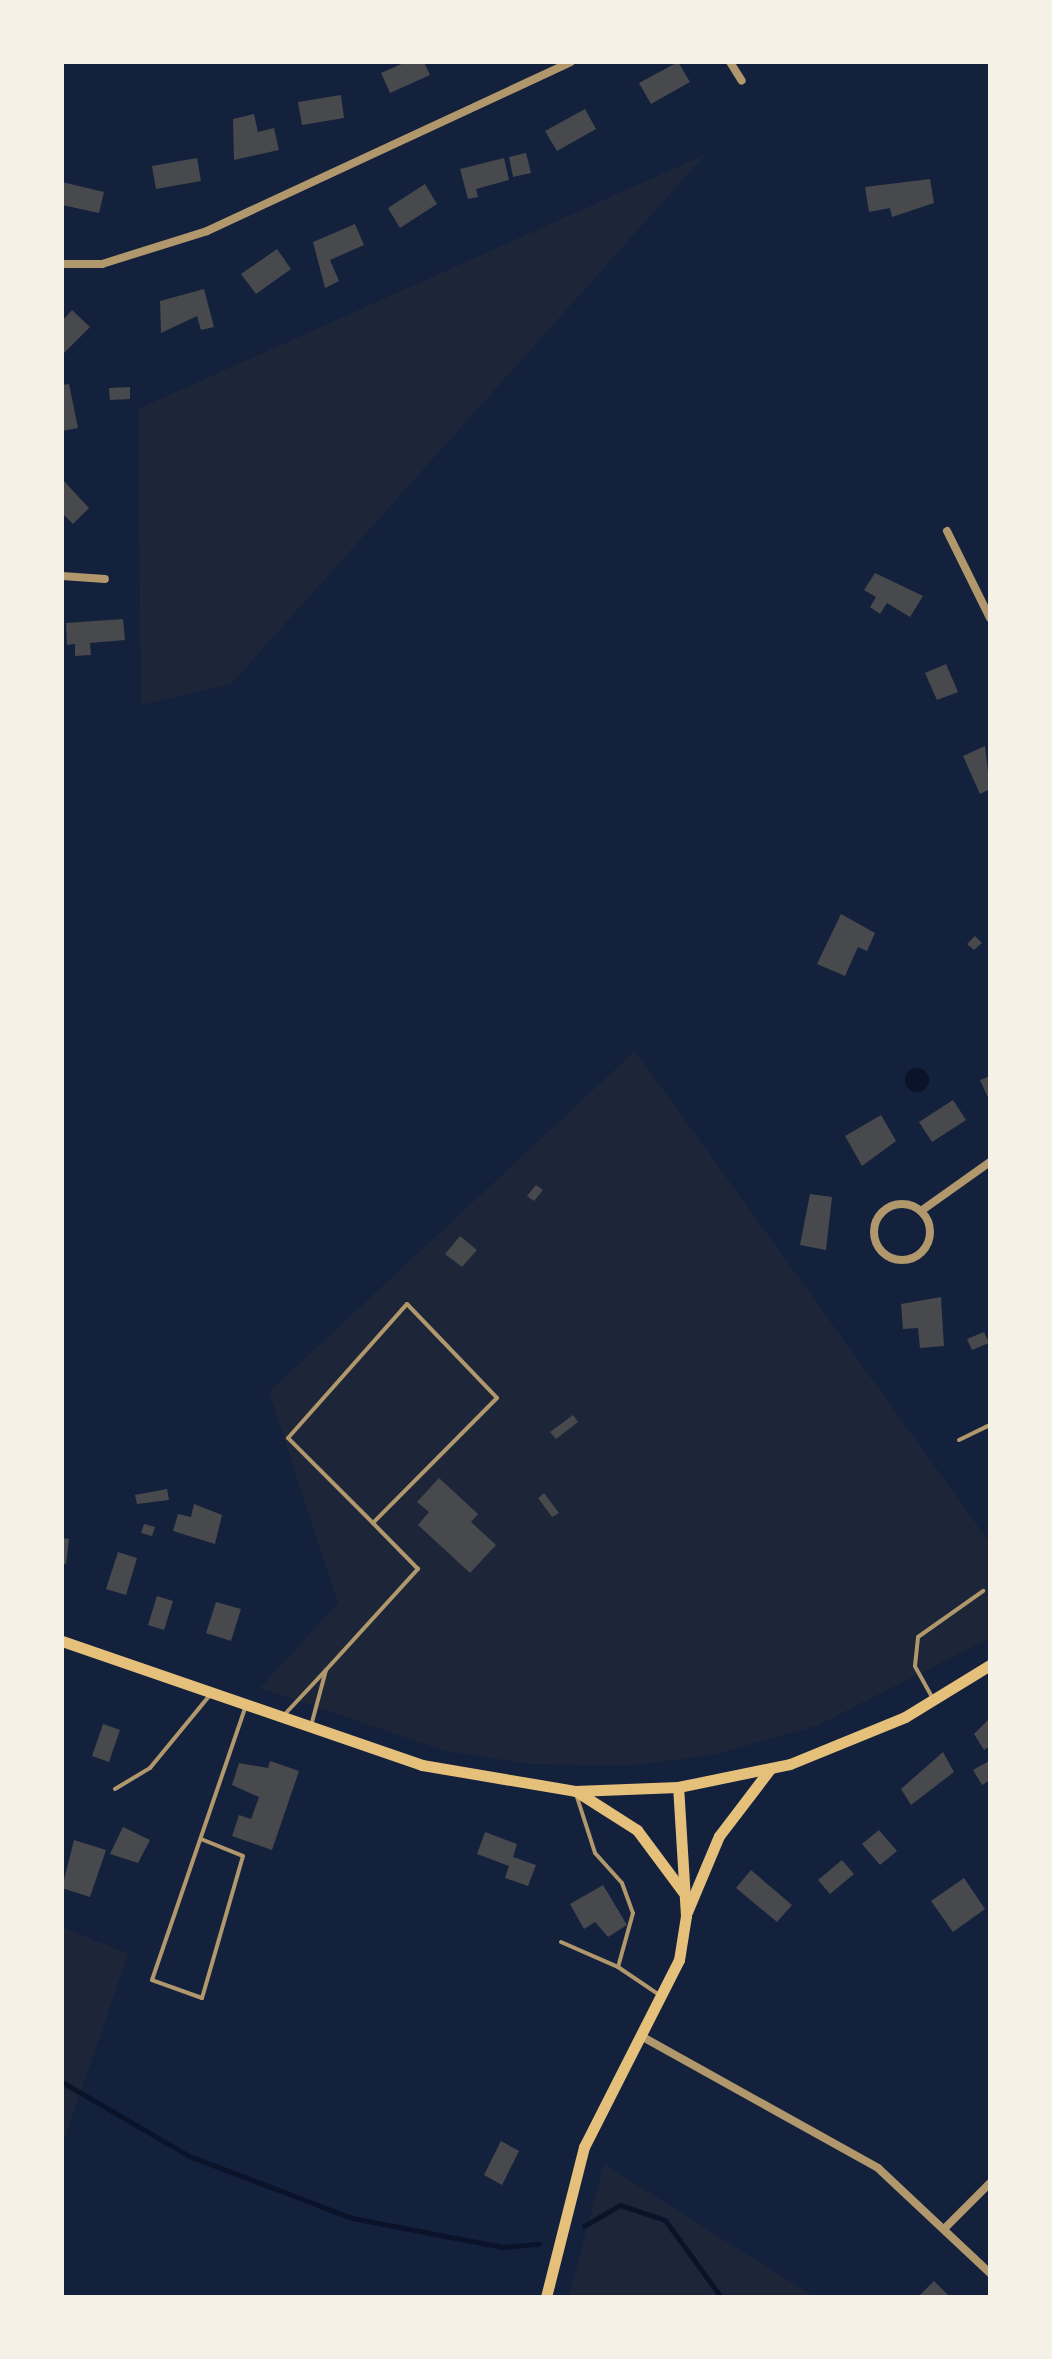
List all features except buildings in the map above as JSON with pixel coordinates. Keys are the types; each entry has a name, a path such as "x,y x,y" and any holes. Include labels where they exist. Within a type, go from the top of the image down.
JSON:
{"main road":[{"path":"62,1641 310,1728 455,1774 575,1791 678,1787 770,1769 875,1732 990,1665"},
{"path":"546,2297 584,2147 662,1997 686,1916 719,1836 770,1769"},
{"path":"678,1787 686,1916"},
{"path":"575,1791 637,1830 685,1895"}],"street":[{"path":"62,264 102,264 207,231 571,62"},
{"path":"730,62 742,81"},
{"path":"947,531 990,618"},
{"path":"62,576 105,579"},
{"path":"921,1211 990,1162"},
{"path":"903,1203 921,1211 930,1232 923,1253 902,1260 882,1252 875,1229 883,1208 903,1203"},
{"path":"641,2036 878,2168 990,2273"},
{"path":"945,2228 990,2183"}],"lane":[{"path":"282,1718 418,1569 288,1438 407,1304 472,1367 497,1398 373,1523"},
{"path":"959,1440 990,1425"},
{"path":"934,1700 912,1650 918,1637 983,1591"},
{"path":"310,1728 326,1670"},
{"path":"115,1789 159,1759 212,1693"},
{"path":"201,1839 243,1856 202,1998 152,1980 246,1706"},
{"path":"575,1791 591,1843 622,1883 633,1913 618,1967"},
{"path":"561,1942 618,1967 662,1997"}],"shaded area":[{"path":"706,154 231,684 141,705 138,409"},
{"path":"635,1051 990,1543 990,1638 816,1726 712,1755 627,1766 531,1764 446,1751 260,1688 338,1603 269,1392"},
{"path":"912,1068 922,1068 929,1075 929,1085 922,1092 912,1092 905,1085 905,1075"},
{"path":"62,1927 128,1954 62,2146"},
{"path":"604,2164 743,2252 815,2297 569,2297"}],"waterway":[{"path":"62,2082 189,2156 352,2218 502,2247 539,2244"},
{"path":"584,2226 620,2205 665,2220 721,2297"}]}
